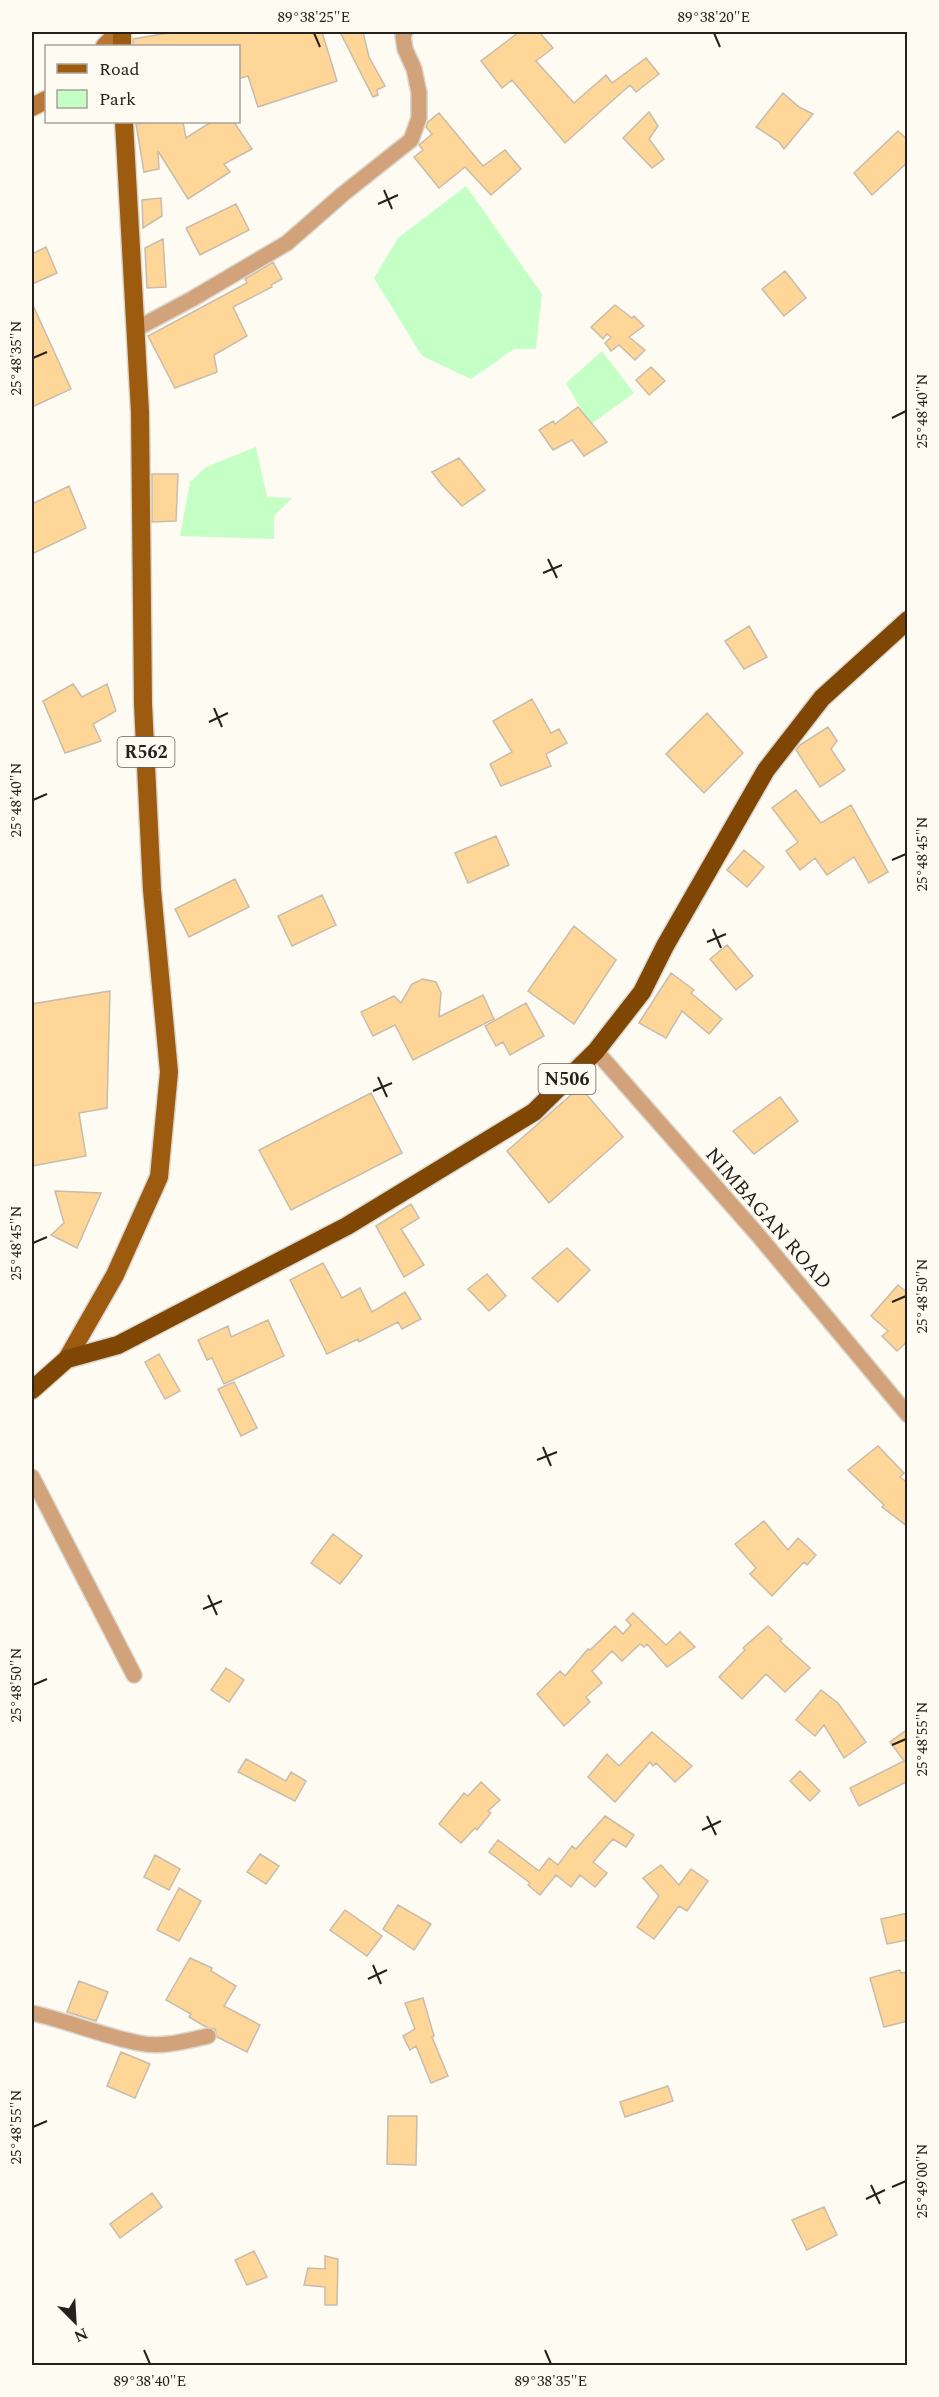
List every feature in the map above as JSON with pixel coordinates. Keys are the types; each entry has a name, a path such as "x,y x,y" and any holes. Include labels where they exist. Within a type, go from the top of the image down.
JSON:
{"highway":[{"name":"N506","path":"67,1359 117,1345 347,1226 534,1112 596,1051 642,992 665,946 766,770 822,698 908,620"},
{"path":"32,1390 67,1359"}],"main road":[{"name":"R562","path":"67,1359 115,1275 159,1177 169,1072 152,890 143,704 140,412 124,123"}],"street":[{"path":"106,45 120,32"},
{"path":"136,328 192,299 287,243 343,194 411,140 419,118 419,93 414,69 405,49 403,36 405,32"},
{"name":"NIMBAGAN ROAD","path":"596,1051 758,1235 908,1415"},
{"path":"32,1478 134,1675"},
{"path":"32,2013 61,2019 141,2044 178,2043 208,2036"}],"green space":[{"path":"466,186 542,294 536,349 514,349 471,379 422,356 374,278 398,238"},
{"path":"602,351 634,393 590,425 566,383"},
{"path":"256,447 267,497 292,498 274,516 274,539 180,536 190,482 206,467"}],"building":[{"path":"174,32 322,32 337,81 258,107 248,76 240,78 240,45 133,45 133,39"},
{"path":"340,32 363,32 369,57 385,86 377,90 378,95 373,97"},
{"path":"519,32 539,32 553,48 536,61 574,103 606,75 612,83 646,58 659,74 636,92 630,85 565,143 512,80 502,88 481,61"},
{"path":"783,93 799,107 813,114 784,149 779,142 756,127"},
{"path":"649,112 658,126 649,139 664,159 652,168 623,138"},
{"path":"439,113 483,166 505,150 521,169 491,195 465,167 439,188 414,157 423,150 419,145 432,134 426,127 428,122"},
{"path":"183,123 186,138 209,123 235,123 252,149 224,164 230,172 188,199 158,151 159,169 144,172 136,124"},
{"path":"898,131 908,140 908,162 872,195 854,173"},
{"path":"161,198 162,216 143,228 142,200"},
{"path":"236,204 249,230 200,255 186,228"},
{"path":"163,239 166,287 147,288 145,248"},
{"path":"46,247 57,273 32,284 32,254"},
{"path":"273,262 282,279 271,285 272,287 233,307 247,336 214,355 217,372 175,388 148,336 247,283 245,279"},
{"path":"785,271 806,298 784,316 762,289"},
{"path":"32,303 71,389 32,407"},
{"path":"615,305 632,318 634,316 644,326 629,337 645,350 635,360 619,345 611,351 605,343 611,337 607,334 603,339 591,327"},
{"path":"651,367 665,381 649,395 636,380"},
{"path":"578,407 607,442 584,456 572,440 553,450 539,430 553,421 555,424"},
{"path":"459,458 485,490 462,506 432,472"},
{"path":"152,474 178,474 176,521 152,522"},
{"path":"69,486 86,528 32,554 32,504"},
{"path":"749,626 767,657 744,669 725,641"},
{"path":"73,684 82,697 107,684 116,711 93,724 101,741 65,753 43,701"},
{"path":"532,699 551,733 559,729 567,743 546,754 551,766 501,786 490,764 512,752 493,721"},
{"path":"707,713 743,753 704,793 666,754"},
{"path":"828,727 837,741 831,749 845,770 820,787 796,750"},
{"path":"796,790 821,823 851,805 888,872 869,883 854,857 827,875 815,858 800,870 786,851 798,842 772,808"},
{"path":"496,836 509,865 468,883 455,853"},
{"path":"744,850 764,867 747,887 727,870"},
{"path":"235,879 249,907 189,937 175,909"},
{"path":"322,895 336,925 292,946 278,916"},
{"path":"574,926 616,960 574,1024 528,991"},
{"path":"727,945 753,976 736,990 710,959"},
{"path":"671,973 694,990 691,993 722,1019 709,1034 682,1011 666,1038 639,1023"},
{"path":"423,979 436,982 441,993 439,1017 483,995 494,1019 413,1060 395,1025 373,1036 361,1012 394,996 401,1003 412,984"},
{"path":"110,991 107,1108 79,1113 86,1156 32,1166 32,1004"},
{"path":"526,1003 544,1036 510,1055 503,1042 496,1046 485,1026"},
{"path":"580,1087 623,1137 549,1203 507,1151"},
{"path":"371,1093 402,1153 291,1210 259,1150"},
{"path":"780,1097 798,1121 754,1154 733,1131"},
{"path":"55,1191 101,1193 77,1248 51,1235 64,1223"},
{"path":"411,1204 419,1218 401,1229 424,1265 404,1277 376,1226"},
{"path":"567,1248 590,1270 558,1302 532,1278"},
{"path":"323,1263 342,1298 360,1288 372,1312 405,1292 421,1319 402,1329 398,1322 359,1342 358,1339 327,1354 290,1280"},
{"path":"487,1274 506,1296 489,1311 468,1289"},
{"path":"898,1285 908,1293 908,1341 897,1351 882,1336 888,1331 871,1316"},
{"path":"268,1320 284,1356 224,1384 212,1358 207,1360 198,1340 228,1326 231,1337"},
{"path":"159,1354 180,1391 165,1399 145,1362"},
{"path":"234,1382 257,1428 241,1436 218,1389"},
{"path":"878,1446 904,1473 900,1477 908,1483 908,1527 882,1507 884,1505 848,1470"},
{"path":"764,1521 788,1550 798,1538 816,1555 807,1565 804,1562 772,1596 750,1574 756,1568 735,1544"},
{"path":"333,1534 362,1556 340,1584 311,1563"},
{"path":"633,1613 666,1645 680,1632 695,1647 667,1667 647,1644 644,1647 640,1644 622,1661 612,1651 592,1671 602,1683 586,1697 590,1702 564,1726 537,1694 560,1671 565,1676 588,1649 590,1650 615,1626 623,1634 631,1625 626,1620"},
{"path":"768,1626 782,1639 780,1641 810,1668 785,1692 766,1674 742,1699 719,1677 745,1650 743,1648"},
{"path":"226,1668 244,1680 229,1702 211,1690"},
{"path":"821,1690 838,1703 866,1742 844,1758 824,1725 815,1736 796,1720"},
{"path":"908,1729 908,1781 859,1806 850,1788 904,1761 890,1742"},
{"path":"652,1732 692,1766 675,1782 656,1763 653,1766 650,1762 615,1802 588,1777 607,1754 619,1766"},
{"path":"246,1759 286,1781 291,1772 306,1781 295,1801 238,1772"},
{"path":"800,1771 820,1791 810,1801 790,1781"},
{"path":"481,1782 500,1800 488,1811 491,1813 477,1830 475,1828 461,1843 439,1824 464,1793 468,1796"},
{"path":"605,1816 634,1835 626,1847 613,1839 593,1862 607,1873 595,1887 580,1875 571,1887 556,1875 540,1895 528,1885 530,1883 489,1852 498,1840 539,1871 549,1858 558,1865 572,1846 576,1849"},
{"path":"260,1854 279,1866 266,1884 247,1872"},
{"path":"155,1855 180,1869 169,1890 144,1877"},
{"path":"661,1865 679,1885 691,1869 708,1881 687,1911 679,1906 654,1939 637,1927 659,1896 643,1878"},
{"path":"179,1888 201,1901 179,1941 157,1930"},
{"path":"398,1905 431,1924 414,1950 383,1929"},
{"path":"345,1910 382,1936 367,1956 330,1930"},
{"path":"908,1913 908,1940 887,1944 881,1919"},
{"path":"190,1958 212,1968 211,1971 236,1986 224,2006 260,2025 247,2052 217,2037 215,2029 206,2027 189,2017 191,2014 166,2000"},
{"path":"900,1970 901,1973 908,1972 908,2021 884,2027 870,1978"},
{"path":"79,1981 108,1992 96,2021 67,2012"},
{"path":"423,1998 434,2036 432,2037 448,2076 431,2083 416,2046 410,2050 403,2036 415,2029 405,2003"},
{"path":"121,2052 150,2064 135,2098 107,2086"},
{"path":"668,2086 673,2101 625,2117 620,2102"},
{"path":"388,2116 417,2116 416,2165 387,2164"},
{"path":"152,2193 162,2207 120,2238 110,2224"},
{"path":"824,2207 837,2235 807,2250 792,2220"},
{"path":"254,2251 267,2277 247,2285 235,2260"},
{"path":"325,2256 338,2259 337,2305 325,2305 325,2287 304,2285 308,2268 325,2269"}]}
